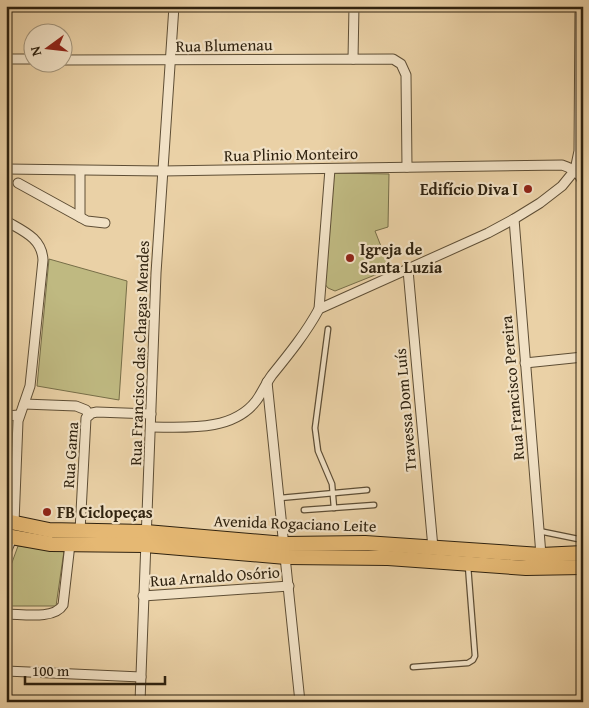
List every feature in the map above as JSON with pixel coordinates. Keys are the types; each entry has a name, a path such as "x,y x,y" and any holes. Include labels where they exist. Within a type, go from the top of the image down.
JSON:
{"main road":[{"name":"Avenida Rogaciano Leite","path":"10,522 49,530 80,531 146,539 285,550 526,568 583,567"},
{"name":"Avenida Rogaciano Leite","path":"9,537 44,543 70,544 146,539"},
{"name":"Avenida Rogaciano Leite","path":"285,550 365,543 541,555 583,554"}],"street":[{"name":"Rua Francisco das Chagas Mendes","path":"140,702 162,171 174,6"},
{"path":"353,58 354,6"},
{"path":"319,309 408,270 514,219 555,192 575,170 579,150 580,6"},
{"path":"6,59 22,60"},
{"name":"Rua Blumenau","path":"72,60 393,59 401,64 406,75 407,167"},
{"name":"Rua Plinio Monteiro","path":"6,169 162,171 562,165 575,170"},
{"path":"151,427 207,426 234,418 255,402 267,382 312,322 319,309 330,169"},
{"path":"575,170 580,175 583,183"},
{"path":"80,171 80,217"},
{"path":"18,184 87,221 105,223"},
{"name":"Rua Francisco Pereira","path":"514,219 541,555"},
{"path":"6,221 27,233 39,243 43,260 30,386 19,414 10,522"},
{"name":"Travessa Dom Luís","path":"408,270 432,548"},
{"path":"525,363 583,357"},
{"path":"267,382 300,702"},
{"path":"24,404 76,406 86,410 88,415"},
{"name":"Rua Gama","path":"80,531 85,424 88,415 97,412 151,414"},
{"path":"6,416 19,414"},
{"path":"6,552 9,537"},
{"path":"6,614 53,614 60,609 63,605 70,544"},
{"name":"Rua Arnaldo Osório","path":"143,596 289,586"},
{"path":"6,671 141,677"}],"lane":[{"path":"328,329 316,428 318,451 330,478 334,508"},
{"path":"280,498 367,490"},
{"path":"304,510 374,505"},
{"path":"539,531 583,540"},
{"path":"413,667 468,663 473,660 475,656 468,564"}],"shaded area":[{"path":"334,173 389,174 388,227 375,231 390,269 335,291 328,288 324,283"},
{"path":"49,259 127,281 119,400 37,386"},
{"path":"18,546 64,551 56,606 6,606 6,579"}],"place":[{"name":"Edifício Diva I","path":"528,189"},
{"name":"Igreja de Santa Luzia","path":"350,258"},
{"name":"FB Ciclopeças","path":"47,512"}]}
